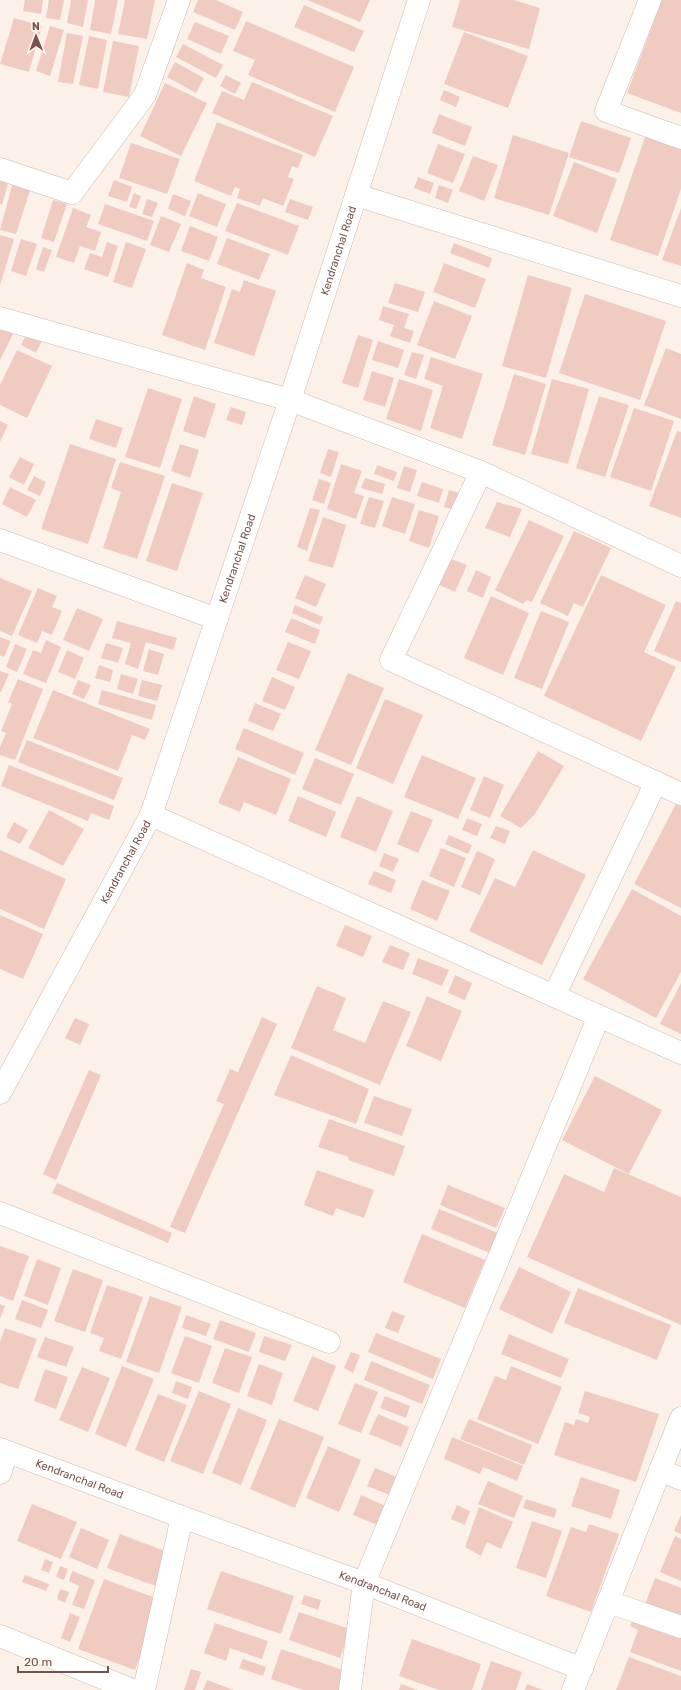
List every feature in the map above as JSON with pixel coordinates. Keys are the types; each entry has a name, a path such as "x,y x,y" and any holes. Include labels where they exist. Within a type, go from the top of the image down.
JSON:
{"street":[{"path":"0,169 72,193 145,95 179,0"},
{"name":"Kendranchal Road","path":"0,1093 151,815 290,400 419,0"},
{"path":"650,0 606,111 681,138"},
{"path":"356,195 681,296"},
{"path":"0,318 290,400 481,472 681,566"},
{"path":"481,472 391,660 681,794"},
{"path":"0,540 217,619"},
{"path":"554,996 656,782"},
{"path":"151,815 681,1053"},
{"path":"350,1690 364,1583 599,1016"},
{"path":"0,1213 329,1342"},
{"path":"573,1690 681,1418"},
{"path":"0,1473 4,1450"},
{"name":"Kendranchal Road","path":"4,1450 364,1583 582,1669"},
{"path":"660,1470 681,1479"},
{"path":"144,1690 182,1517"},
{"path":"609,1602 681,1627"},
{"path":"0,1636 132,1690"}],"building":[{"path":"25,0 43,0 41,14 23,11"},
{"path":"49,0 64,0 60,20 46,18"},
{"path":"71,0 88,0 83,27 67,23"},
{"path":"95,0 118,0 111,34 90,30"},
{"path":"125,0 155,0 147,39 118,34"},
{"path":"198,0 216,0 243,12 235,30 193,12"},
{"path":"307,0 370,0 360,22"},
{"path":"460,0 514,0 540,8 529,49 452,27"},
{"path":"662,0 681,0 681,113 627,93"},
{"path":"304,5 364,31 354,52 294,27"},
{"path":"14,18 42,26 29,72 0,64"},
{"path":"246,21 354,67 335,112 248,75 255,60 233,51"},
{"path":"195,22 229,36 221,54 187,39"},
{"path":"50,26 64,30 50,76 36,71"},
{"path":"464,32 528,56 508,108 444,84"},
{"path":"67,33 83,36 73,84 58,82"},
{"path":"89,36 107,40 98,89 79,85"},
{"path":"113,41 139,46 129,97 103,92"},
{"path":"183,44 223,65 216,78 176,57"},
{"path":"175,62 204,78 196,93 167,77"},
{"path":"226,75 241,83 235,94 220,86"},
{"path":"252,82 333,116 315,157 212,113 222,91 244,100"},
{"path":"165,83 207,103 181,156 140,136"},
{"path":"444,90 460,97 456,107 440,100"},
{"path":"439,114 472,127 465,146 432,133"},
{"path":"581,121 631,138 619,173 569,157"},
{"path":"217,122 303,155 298,168 292,166 288,177 294,179 283,206 263,198 260,206 237,198 240,189 235,187 231,196 194,181"},
{"path":"646,134 681,146 681,189 658,256 610,240"},
{"path":"513,135 569,153 549,215 494,198"},
{"path":"131,143 180,159 167,194 119,178"},
{"path":"438,144 465,154 453,183 427,173"},
{"path":"473,156 498,165 484,201 459,191"},
{"path":"574,162 617,179 597,233 553,216"},
{"path":"418,177 434,183 430,194 414,188"},
{"path":"0,178 9,180 2,205 0,204"},
{"path":"114,180 132,187 127,202 108,196"},
{"path":"13,182 31,187 16,234 0,230"},
{"path":"439,185 453,190 448,203 435,198"},
{"path":"134,193 141,196 136,209 129,207"},
{"path":"198,193 226,204 217,227 189,216"},
{"path":"173,194 191,201 185,216 168,209"},
{"path":"147,199 158,203 152,217 142,214"},
{"path":"290,199 313,207 308,220 285,212"},
{"path":"53,200 67,204 54,242 41,238"},
{"path":"237,203 299,226 288,255 225,231"},
{"path":"105,204 154,221 147,241 98,224"},
{"path":"73,208 91,215 86,227 101,232 95,251 80,246 74,263 56,257"},
{"path":"681,208 681,266 662,260"},
{"path":"161,216 181,224 169,252 150,245"},
{"path":"190,226 218,237 209,261 181,251"},
{"path":"0,235 14,239 0,285"},
{"path":"227,238 270,254 259,280 217,264"},
{"path":"21,239 37,244 26,276 11,271"},
{"path":"107,242 118,246 108,277 84,269 90,253 102,257"},
{"path":"126,242 146,249 132,288 113,282"},
{"path":"454,243 492,258 489,268 450,253"},
{"path":"43,247 52,250 44,272 36,269"},
{"path":"187,263 204,270 201,278 226,287 205,350 162,335"},
{"path":"444,263 486,279 475,308 433,292"},
{"path":"528,275 572,288 546,378 502,366"},
{"path":"244,280 276,291 254,356 214,343 232,289 240,292"},
{"path":"395,283 425,292 418,312 388,303"},
{"path":"585,294 666,321 640,400 559,373"},
{"path":"434,301 472,316 455,359 417,345"},
{"path":"383,306 409,314 404,328 414,331 410,343 390,336 394,325 379,320"},
{"path":"0,327 13,334 0,360"},
{"path":"27,333 42,341 36,353 21,345"},
{"path":"358,335 373,340 358,388 342,383"},
{"path":"378,341 404,350 398,368 372,360"},
{"path":"666,348 681,354 681,419 644,405"},
{"path":"17,350 52,366 27,418 0,405 0,385"},
{"path":"412,352 424,355 416,379 404,375"},
{"path":"431,357 483,374 462,439 430,428 443,386 424,379"},
{"path":"372,371 394,378 385,407 363,400"},
{"path":"514,374 546,384 525,455 492,445"},
{"path":"399,379 433,390 421,431 386,419"},
{"path":"552,379 589,389 568,464 531,454"},
{"path":"148,388 182,399 160,468 125,457"},
{"path":"194,396 216,404 205,438 183,431"},
{"path":"599,396 629,405 605,477 576,468"},
{"path":"231,407 246,412 242,425 226,420"},
{"path":"634,408 674,421 651,491 610,477"},
{"path":"96,419 123,428 116,448 89,439"},
{"path":"0,421 8,425 0,442"},
{"path":"677,431 681,432 681,518 649,506"},
{"path":"70,444 116,459 88,544 41,529"},
{"path":"180,444 199,450 190,478 171,471"},
{"path":"328,449 339,452 331,477 320,473"},
{"path":"20,457 34,464 24,485 9,477"},
{"path":"120,462 165,476 137,559 103,548 121,492 111,488"},
{"path":"341,464 362,471 354,493 364,496 356,519 327,509"},
{"path":"377,465 397,472 394,481 374,474"},
{"path":"404,466 417,470 410,492 397,488"},
{"path":"34,476 46,482 40,496 27,490"},
{"path":"365,478 385,484 382,494 361,488"},
{"path":"319,479 331,483 324,504 312,500"},
{"path":"422,482 443,489 439,503 417,496"},
{"path":"172,483 203,493 177,571 146,561"},
{"path":"10,487 36,500 27,517 2,504"},
{"path":"449,490 459,493 454,510 444,507"},
{"path":"369,497 384,501 375,528 360,524"},
{"path":"392,497 415,504 405,534 382,526"},
{"path":"497,502 522,509 510,537 485,528"},
{"path":"310,508 320,510 307,551 297,547"},
{"path":"419,510 439,516 429,548 409,541"},
{"path":"323,517 346,525 333,568 308,561"},
{"path":"529,520 564,536 532,602 527,600 523,604 495,590"},
{"path":"574,531 611,548 583,607 574,603 568,616 540,603"},
{"path":"446,557 467,565 455,592 435,583"},
{"path":"476,570 491,577 483,598 467,591"},
{"path":"305,575 326,584 316,607 295,598"},
{"path":"601,575 666,605 644,652 676,667 641,741 544,696"},
{"path":"0,578 32,591 12,636 0,631"},
{"path":"38,588 57,596 52,607 62,611 52,635 42,631 37,643 18,635"},
{"path":"491,596 529,613 503,675 464,658"},
{"path":"676,601 681,603 681,662 654,651"},
{"path":"295,605 323,617 320,625 292,613"},
{"path":"77,608 103,619 89,651 63,640"},
{"path":"541,611 569,622 542,689 514,678"},
{"path":"291,618 320,630 315,644 285,632"},
{"path":"117,621 177,638 173,650 146,642 138,669 125,664 131,643 112,638"},
{"path":"0,637 11,641 4,657 0,655"},
{"path":"46,640 61,647 46,683 23,674 33,650 41,653"},
{"path":"288,642 311,651 299,679 276,670"},
{"path":"106,643 123,648 118,663 101,658"},
{"path":"15,644 27,649 17,672 6,667"},
{"path":"149,649 164,654 158,675 143,671"},
{"path":"67,650 84,658 75,679 58,672"},
{"path":"99,665 113,670 110,682 95,678"},
{"path":"0,671 9,674 1,692 0,692"},
{"path":"348,673 384,688 351,765 315,750"},
{"path":"121,674 138,679 133,694 117,689"},
{"path":"272,677 295,687 285,710 262,701"},
{"path":"18,679 43,689 15,760 0,755 0,747 6,733 1,731 12,704 8,702"},
{"path":"78,680 91,685 84,699 72,694"},
{"path":"142,680 162,685 157,701 138,696"},
{"path":"53,690 150,729 145,740 132,735 118,771 33,738"},
{"path":"102,690 156,705 152,720 98,704"},
{"path":"385,699 423,715 393,784 356,768"},
{"path":"255,703 281,714 273,731 248,721"},
{"path":"244,728 304,753 295,775 235,749"},
{"path":"27,740 123,778 114,800 18,762"},
{"path":"538,751 564,766 535,814 521,828 500,816"},
{"path":"422,755 476,778 458,819 404,797"},
{"path":"238,757 291,779 276,815 244,802 240,812 218,803"},
{"path":"315,758 354,774 341,805 302,789"},
{"path":"9,765 114,806 109,820 91,813 88,821 1,786"},
{"path":"484,776 504,785 490,818 470,810"},
{"path":"298,796 336,812 326,837 288,821"},
{"path":"357,796 393,811 376,852 340,837"},
{"path":"676,804 681,806 681,908 634,884"},
{"path":"49,810 84,829 63,866 28,848"},
{"path":"411,811 433,820 418,853 397,844"},
{"path":"467,818 482,824 477,836 462,830"},
{"path":"14,822 28,830 20,844 6,837"},
{"path":"496,826 510,831 505,844 490,838"},
{"path":"449,835 472,845 468,854 445,844"},
{"path":"441,848 466,858 454,887 429,876"},
{"path":"0,850 66,879 44,929 0,909"},
{"path":"533,850 586,875 542,965 469,931 495,878 515,887"},
{"path":"477,851 495,859 480,895 461,887"},
{"path":"384,853 399,859 393,872 379,866"},
{"path":"374,871 396,880 391,893 368,884"},
{"path":"422,880 450,891 437,921 410,909"},
{"path":"632,889 681,916 681,972 656,1018 583,979"},
{"path":"0,915 43,934 23,979 0,969"},
{"path":"345,925 372,936 363,957 336,946"},
{"path":"390,945 410,953 403,970 382,962"},
{"path":"418,958 449,970 442,986 412,974"},
{"path":"455,975 472,983 465,1000 448,993"},
{"path":"681,983 681,1034 660,1024"},
{"path":"317,986 346,998 333,1030 365,1043 383,1001 411,1012 380,1085 291,1048"},
{"path":"427,996 462,1011 441,1061 406,1046"},
{"path":"262,1017 277,1024 185,1233 170,1227 224,1104 216,1101 230,1069 238,1072"},
{"path":"75,1018 89,1024 80,1045 65,1038"},
{"path":"291,1055 369,1089 356,1124 274,1095"},
{"path":"89,1070 101,1075 56,1180 43,1174"},
{"path":"595,1076 662,1110 629,1174 562,1140"},
{"path":"374,1096 412,1109 402,1136 364,1123"},
{"path":"329,1119 405,1146 394,1176 348,1160 349,1157 318,1147"},
{"path":"614,1168 681,1197 681,1325 527,1257 564,1174 604,1192"},
{"path":"317,1170 374,1190 364,1218 336,1208 333,1216 304,1205"},
{"path":"57,1183 172,1233 168,1243 52,1193"},
{"path":"448,1185 505,1208 496,1228 440,1205"},
{"path":"439,1209 498,1233 490,1253 431,1229"},
{"path":"422,1234 485,1260 465,1308 403,1282"},
{"path":"0,1246 29,1256 13,1301 0,1296"},
{"path":"37,1259 61,1268 48,1305 24,1296"},
{"path":"519,1267 571,1292 552,1334 499,1309"},
{"path":"73,1269 103,1280 85,1332 54,1321"},
{"path":"107,1285 143,1297 121,1359 99,1351 104,1338 90,1333"},
{"path":"578,1288 671,1325 657,1360 564,1323"},
{"path":"150,1296 182,1307 159,1373 126,1362"},
{"path":"22,1300 48,1310 41,1328 15,1319"},
{"path":"0,1304 5,1306 0,1319"},
{"path":"392,1311 405,1316 398,1333 385,1328"},
{"path":"186,1315 211,1324 206,1336 182,1328"},
{"path":"220,1320 256,1333 249,1352 213,1339"},
{"path":"5,1328 37,1339 18,1389 0,1383 0,1342"},
{"path":"376,1333 441,1359 433,1379 368,1352"},
{"path":"509,1334 569,1359 561,1378 501,1354"},
{"path":"185,1336 212,1346 199,1383 171,1373"},
{"path":"264,1336 292,1345 285,1361 259,1352"},
{"path":"45,1337 74,1347 66,1367 37,1357"},
{"path":"225,1348 252,1357 239,1393 212,1383"},
{"path":"351,1352 360,1355 353,1373 344,1368"},
{"path":"312,1356 336,1366 318,1411 293,1401"},
{"path":"371,1361 430,1385 422,1404 364,1380"},
{"path":"259,1364 283,1373 272,1405 247,1396"},
{"path":"122,1366 154,1379 126,1447 95,1434"},
{"path":"511,1366 562,1387 538,1444 477,1419 495,1376 506,1380"},
{"path":"82,1367 110,1378 88,1432 59,1420"},
{"path":"45,1369 68,1377 56,1409 34,1401"},
{"path":"176,1381 192,1387 188,1399 172,1393"},
{"path":"355,1383 378,1392 361,1433 338,1424"},
{"path":"199,1391 231,1404 203,1474 170,1461"},
{"path":"585,1391 659,1414 636,1482 554,1455 565,1422 574,1425 576,1419 588,1423 590,1417 578,1413"},
{"path":"158,1394 187,1405 164,1462 135,1450"},
{"path":"385,1396 410,1406 406,1418 380,1408"},
{"path":"238,1408 267,1420 241,1485 212,1473"},
{"path":"378,1414 409,1427 401,1447 369,1434"},
{"path":"279,1419 324,1437 295,1508 250,1489"},
{"path":"469,1419 532,1445 524,1465 460,1439"},
{"path":"452,1437 523,1466 517,1481 483,1467 480,1474 444,1459"},
{"path":"328,1446 361,1460 339,1512 306,1498"},
{"path":"375,1468 402,1479 395,1497 367,1486"},
{"path":"581,1477 620,1490 611,1519 571,1506"},
{"path":"488,1481 523,1496 514,1518 478,1504"},
{"path":"361,1495 388,1507 380,1526 353,1515"},
{"path":"526,1499 557,1509 554,1518 523,1508"},
{"path":"32,1504 77,1522 61,1559 17,1541"},
{"path":"457,1505 470,1511 465,1525 451,1519"},
{"path":"479,1507 513,1522 501,1549 487,1542 481,1556 465,1547"},
{"path":"681,1515 681,1534 674,1531"},
{"path":"532,1521 562,1531 546,1578 516,1568"},
{"path":"589,1524 619,1534 591,1612 546,1596 571,1527 586,1532"},
{"path":"81,1528 109,1540 97,1569 69,1557"},
{"path":"120,1534 181,1557 169,1591 107,1568"},
{"path":"675,1536 681,1539 681,1581 660,1572"},
{"path":"45,1559 53,1562 49,1573 41,1570"},
{"path":"60,1566 68,1569 64,1580 56,1577"},
{"path":"72,1571 95,1580 84,1609 72,1605 79,1586 69,1581"},
{"path":"221,1571 294,1596 281,1634 207,1609"},
{"path":"25,1575 49,1584 46,1591 22,1582"},
{"path":"655,1578 681,1588 681,1621 644,1607"},
{"path":"104,1579 161,1600 135,1670 78,1649"},
{"path":"60,1589 69,1592 65,1603 57,1599"},
{"path":"304,1595 321,1600 318,1610 301,1604"},
{"path":"299,1612 350,1629 340,1658 289,1640"},
{"path":"636,1612 681,1629 681,1671 630,1652 638,1630 630,1626"},
{"path":"70,1613 80,1617 70,1642 61,1638"},
{"path":"215,1623 268,1641 262,1659 230,1648 226,1661 204,1653"},
{"path":"412,1639 481,1664 472,1690 439,1690 399,1676"},
{"path":"281,1649 358,1675 353,1690 303,1690 271,1679"},
{"path":"629,1657 681,1676 681,1690 616,1690"},
{"path":"243,1659 266,1667 263,1676 239,1668"},
{"path":"491,1661 522,1672 516,1690 481,1690"},
{"path":"191,1669 201,1672 195,1690 184,1690"},
{"path":"207,1680 234,1690 203,1690"},
{"path":"401,1684 418,1690 399,1690"},
{"path":"527,1684 543,1690 525,1690"}]}
